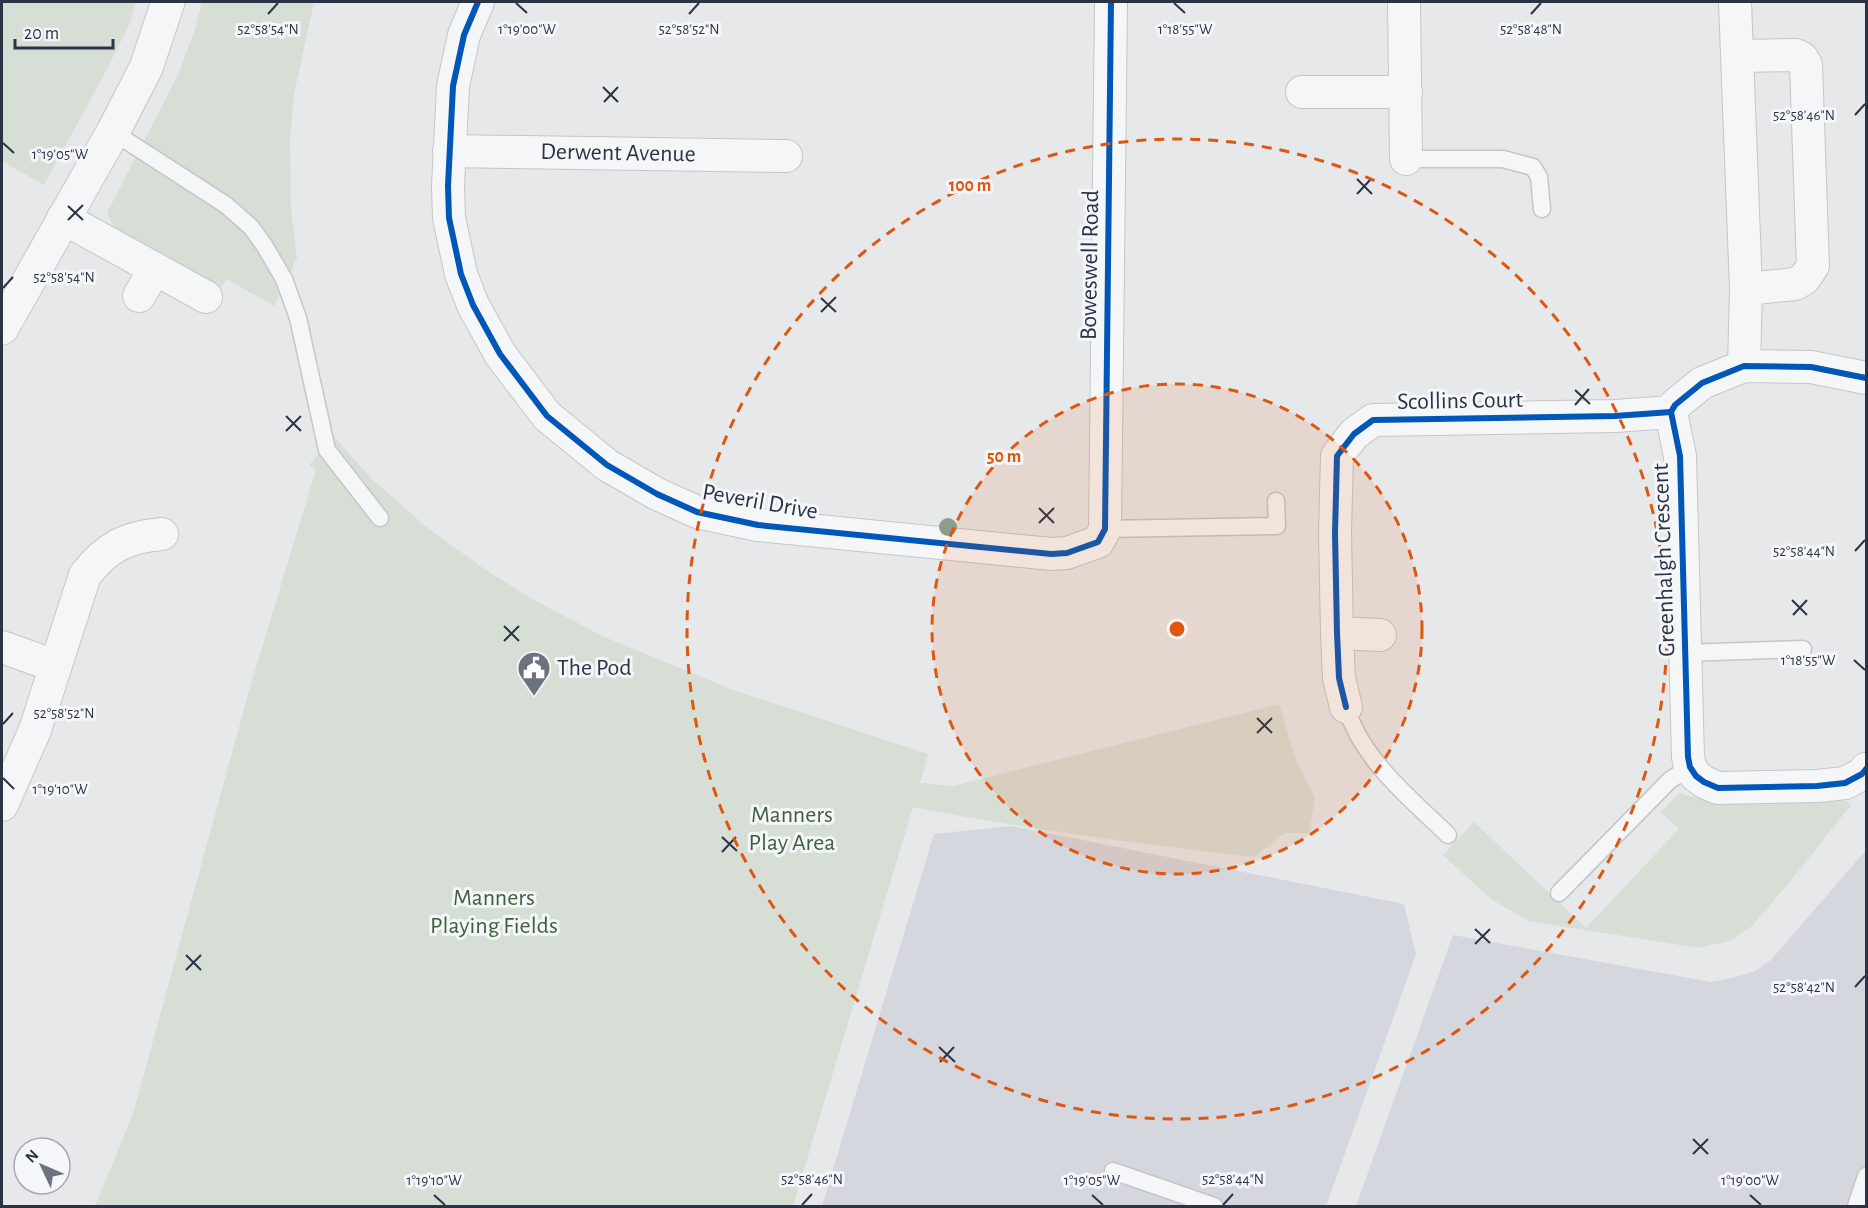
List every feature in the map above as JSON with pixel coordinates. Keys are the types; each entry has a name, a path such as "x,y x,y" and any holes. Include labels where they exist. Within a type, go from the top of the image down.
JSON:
{"street":[{"path":"2,328 113,132 146,68 168,2"},
{"name":"Peveril Drive","path":"478,2 464,35 453,86 449,151 449,218 461,274 473,305 500,354 547,416 607,465 657,494 697,512 758,525 1051,554 1067,553 1098,542 1105,529"},
{"name":"Boweswell Road","path":"1105,529 1111,2"},
{"path":"1404,2 1406,159"},
{"path":"1735,2 1746,289 1744,366"},
{"path":"1738,56 1796,55 1802,58 1806,65 1813,266 1804,279 1795,284 1746,289"},
{"path":"1302,92 1406,92"},
{"name":"Derwent Avenue","path":"449,151 786,156"},
{"path":"63,218 206,297"},
{"path":"139,296 155,269"},
{"path":"1671,412 1675,405 1702,383 1744,366 1811,367 1866,378"},
{"name":"Scollins Court","path":"1346,707 1339,678 1337,633 1335,533 1337,456 1354,435 1373,420 1615,416 1671,412"},
{"name":"Greenhalgh Crescent","path":"1671,412 1680,456 1684,653 1700,776"},
{"path":"2,805 35,730 85,576 98,559 118,544 162,534"},
{"path":"1337,633 1380,635"},
{"path":"2,647 55,666"},
{"path":"1700,776 1718,788 1816,786 1845,783 1862,774 1866,769"}],"lane":[{"path":"113,132 226,205 251,227 264,244 284,279 298,318 327,450 380,519"},
{"path":"1406,159 1503,159 1533,166 1539,177 1542,209"},
{"path":"1105,529 1277,526 1276,501"},
{"path":"1684,653 1803,650"},
{"path":"1346,707 1350,721 1383,771 1448,835"},
{"path":"1559,893 1670,780 1700,776"},
{"path":"1113,1171 1174,1200 1214,1206"},
{"path":"1856,1206 1866,1176"}],"shaded area":[{"path":"1012,826 1404,904 1416,954 1326,1206 822,1206 934,834"},
{"path":"1866,850 1866,1206 1356,1206 1453,935 1711,982 1736,977 1755,971 1771,960"}],"green space":[{"path":"2,2 136,2 130,23 106,71 44,185 2,161"},
{"path":"202,2 314,2 294,94 290,140 291,210 297,258 274,306 227,279 219,290 116,230 107,213 178,75"},
{"name":"Manners Playing Fields","path":"334,437 371,478 424,525 483,568 532,599 602,636 733,690 928,754 920,783 954,786 1279,704 1295,757 1315,798 1309,833 1285,833 1254,857 1083,835 913,807 793,1206 95,1206 133,1114 250,687 316,470 309,465"},
{"path":"1679,793 1696,798 1723,801 1825,797 1843,799 1851,805 1752,926 1732,940 1699,948 1528,921 1491,899 1443,855 1474,822 1586,928 1679,829 1661,812"}],"cycle path":[{"path":"478,2 464,35 453,86 448,186 449,218 461,274 473,305 500,354 547,416 607,465 657,494 697,512 758,525 1051,554 1067,553 1098,542 1105,529 1111,2"},
{"path":"1866,378 1811,367 1744,366 1702,383 1675,405 1671,412 1680,456 1690,767 1696,776 1718,788 1817,786 1845,783 1862,774 1866,769"},
{"path":"1346,707 1339,678 1337,633 1335,533 1337,456 1354,434 1373,420 1615,416 1671,412"}],"place":[{"name":"The Pod","path":"534,697"}],"park label":[{"name":"Manners Play Area","path":"792,829"}]}
